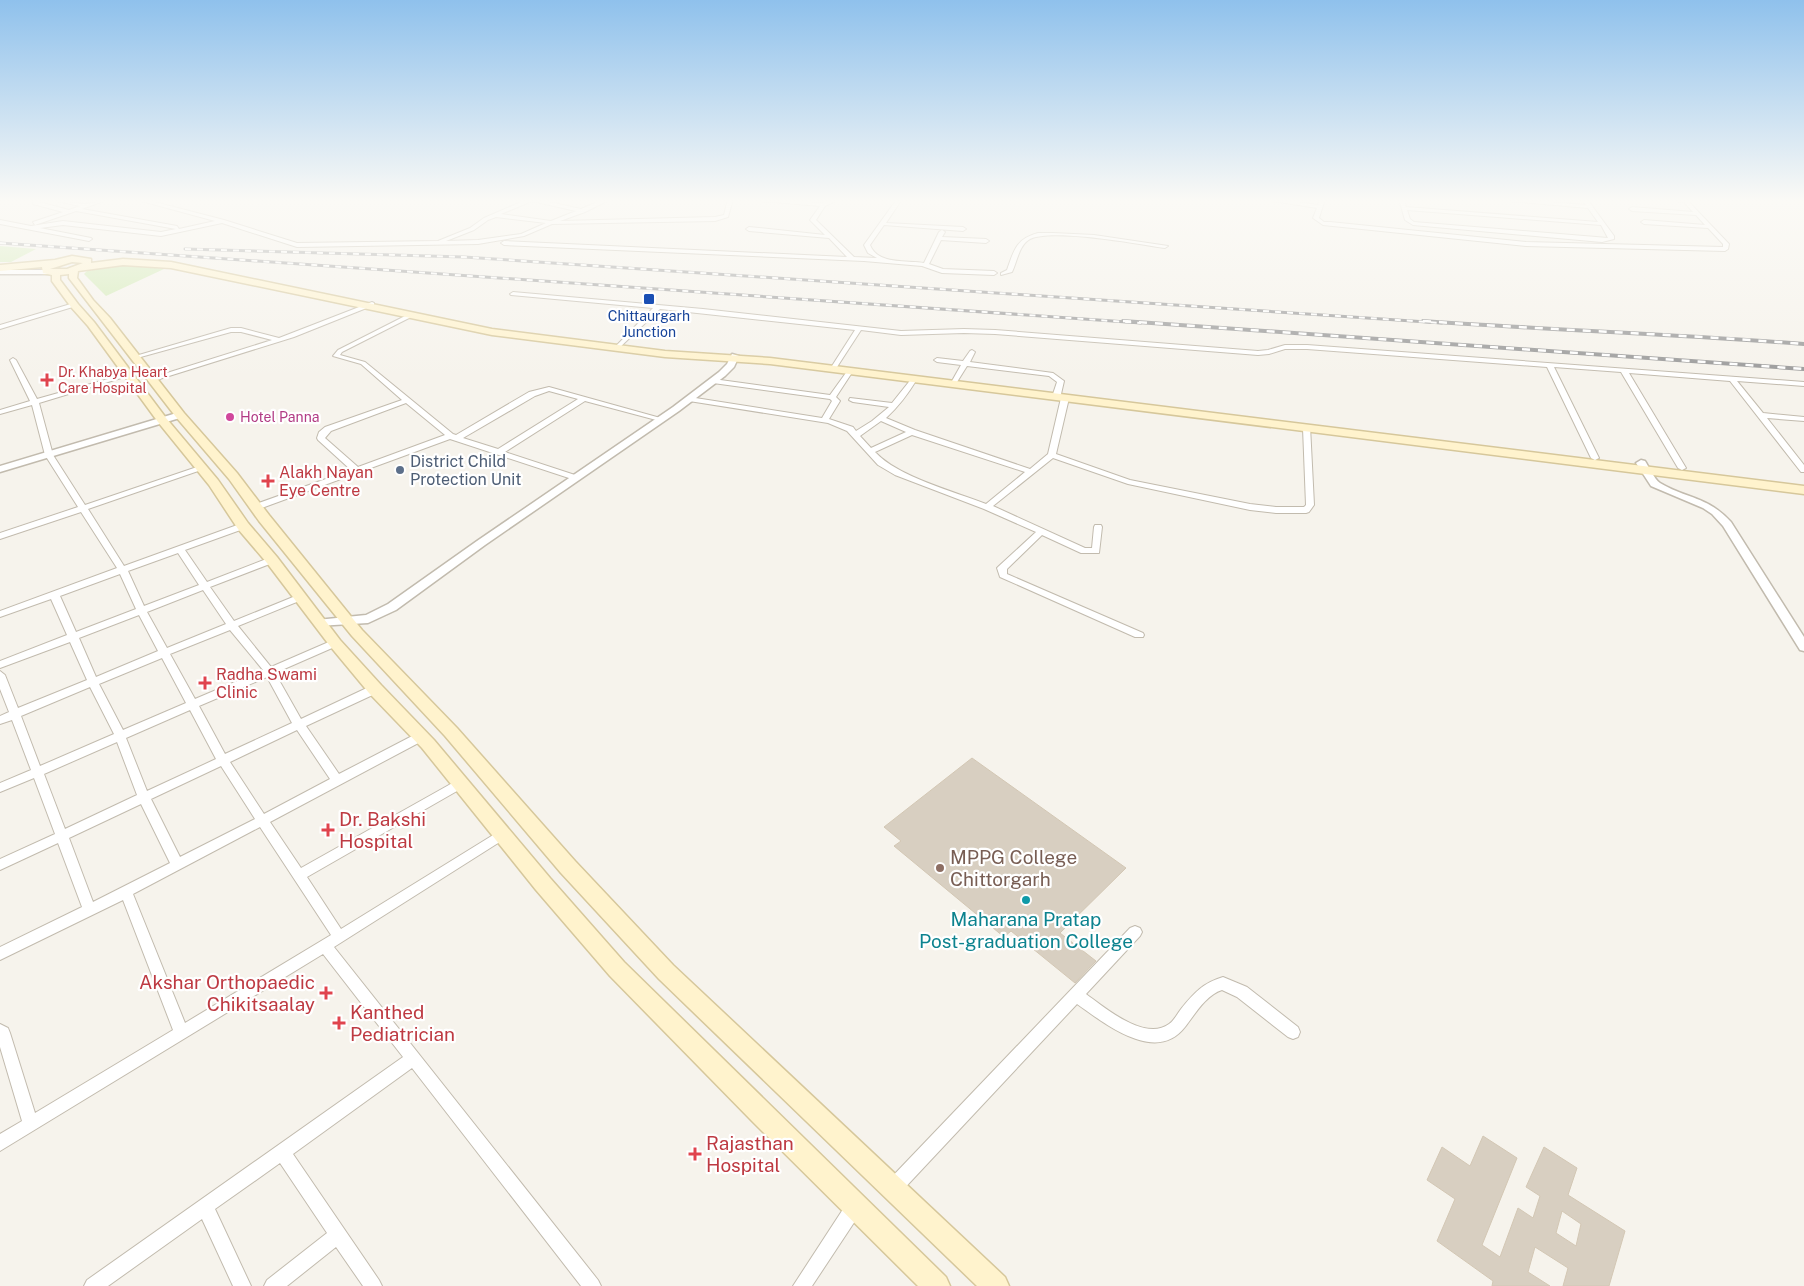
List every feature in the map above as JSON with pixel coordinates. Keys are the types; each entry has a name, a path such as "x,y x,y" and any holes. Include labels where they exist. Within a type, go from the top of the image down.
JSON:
{"main road":[{"path":"0,269 54,268 123,262 179,266 470,325 618,347"},
{"path":"54,268 81,265"},
{"path":"81,265 73,272 73,278 180,415 233,476 349,622 398,678 452,732 568,867 642,948 892,1189 996,1286"},
{"path":"54,268 56,281 91,324 200,469 214,483 243,526 272,560 335,643 420,737 617,969 938,1286"},
{"path":"369,305 409,316 492,332 618,347 770,361 1596,458 1644,467 1682,468 1804,482"},
{"path":"734,358 772,358 1307,428 1644,467 1804,490"}],"street":[{"path":"853,259 885,260 926,266 942,271 994,273"},
{"path":"926,266 929,259"},
{"path":"1002,274 1010,271 1015,259"},
{"path":"0,269 54,268"},
{"path":"513,294 658,307 859,329 916,333 964,330 1258,353 1285,347 1307,347 1804,384"},
{"path":"0,327 74,305"},
{"path":"153,379 279,340 369,305"},
{"path":"618,347 658,307"},
{"path":"409,316 340,351 336,356 363,363 454,437 576,478"},
{"path":"835,366 859,329"},
{"path":"134,357 230,330 241,330 279,340"},
{"path":"955,381 972,352"},
{"path":"321,623 349,622 377,616 392,607 481,542 689,399 713,381 731,364 734,358"},
{"path":"12,360 35,403 49,454 122,568 141,610 166,653 191,705 223,761 298,876 332,941 414,1058 592,1286"},
{"path":"938,360 1055,375 1060,381 1061,396 1052,455 987,507"},
{"path":"1549,365 1596,458"},
{"path":"832,397 850,371"},
{"path":"1624,371 1682,468"},
{"path":"0,412 128,375"},
{"path":"856,434 882,419 895,406 914,379"},
{"path":"1732,380 1804,470"},
{"path":"713,381 835,398 836,401 824,420"},
{"path":"256,507 356,470 454,437 538,391 554,390 660,419"},
{"path":"499,452 584,398"},
{"path":"689,399 824,420 843,426 856,434 881,464 898,473 987,507 1076,548 1091,552 1096,551 1098,527"},
{"path":"356,470 321,438 322,434 328,429 408,400"},
{"path":"853,400 895,406"},
{"path":"1760,414 1804,419"},
{"path":"0,469 180,415"},
{"path":"882,419 912,432 1032,472"},
{"path":"1052,455 1128,482 1250,507 1296,511 1306,510 1310,505 1307,428"},
{"path":"870,452 912,432"},
{"path":"1644,467 1654,484 1707,506 1728,524 1804,647"},
{"path":"0,536 200,469"},
{"path":"0,614 122,568 243,526"},
{"path":"1042,531 1002,568 1003,575 1139,635"},
{"path":"179,548 232,626 269,671 299,725 338,781"},
{"path":"0,665 272,560"},
{"path":"54,594 93,682 120,736 144,798 178,865"},
{"path":"0,720 301,597"},
{"path":"0,788 335,643"},
{"path":"0,675 90,910"},
{"path":"0,865 375,689"},
{"path":"0,954 126,892 420,737"},
{"path":"298,876 460,784"},
{"path":"0,1142 332,941 502,835"},
{"path":"126,892 182,1032"},
{"path":"892,1189 1135,932"},
{"path":"1076,995 1128,1030 1144,1035 1160,1035 1174,1029 1208,987 1224,983 1242,992 1293,1032"},
{"path":"0,1031 3,1033 31,1124"},
{"path":"93,1286 414,1058"},
{"path":"282,1152 373,1286"},
{"path":"802,1286 855,1206"},
{"path":"205,1207 242,1286"},
{"path":"273,1286 338,1235"}],"green space":[{"path":"0,259 17,259 11,262 0,262"},
{"path":"130,265 164,269 106,296 84,274 88,270 99,266"}],"building":[{"name":"Maharana Pratap Post-graduation College","path":"972,758 1126,868 1060,933 1096,961 1075,983 1011,931 1004,937 894,846 901,841 884,827"},
{"path":"1483,1136 1517,1158 1482,1245 1500,1257 1518,1208 1533,1218 1540,1196 1526,1187 1544,1147 1577,1168 1568,1195 1625,1231 1609,1286 1563,1286 1568,1268 1535,1247 1528,1272 1550,1286 1492,1286 1493,1281 1437,1241 1455,1199 1427,1180 1442,1147 1470,1166","holes":["1562,1211 1581,1224 1576,1246 1556,1233"]}],"railway":[{"path":"228,259 1141,323"},
{"path":"494,259 1442,323"},
{"path":"1123,321 1804,369"},
{"path":"1423,321 1804,344"}],"place":[{"name":"Chittaurgarh Junction","path":"649,299"},
{"name":"Dr. Khabya Heart Care Hospital","path":"47,380"},
{"name":"Hotel Panna","path":"230,417"},
{"name":"District Child Protection Unit","path":"400,470"},
{"name":"Alakh Nayan Eye Centre","path":"268,481"},
{"name":"Radha Swami Clinic","path":"205,683"},
{"name":"Dr. Bakshi Hospital","path":"328,830"},
{"name":"MPPG College Chittorgarh","path":"940,868"},
{"name":"Maharana Pratap Post-graduation College","path":"1026,900"},
{"name":"Akshar Orthopaedic Chikitsaalay","path":"326,993"},
{"name":"Kanthed Pediatrician","path":"339,1023"},
{"name":"Rajasthan Hospital","path":"695,1154"}]}
